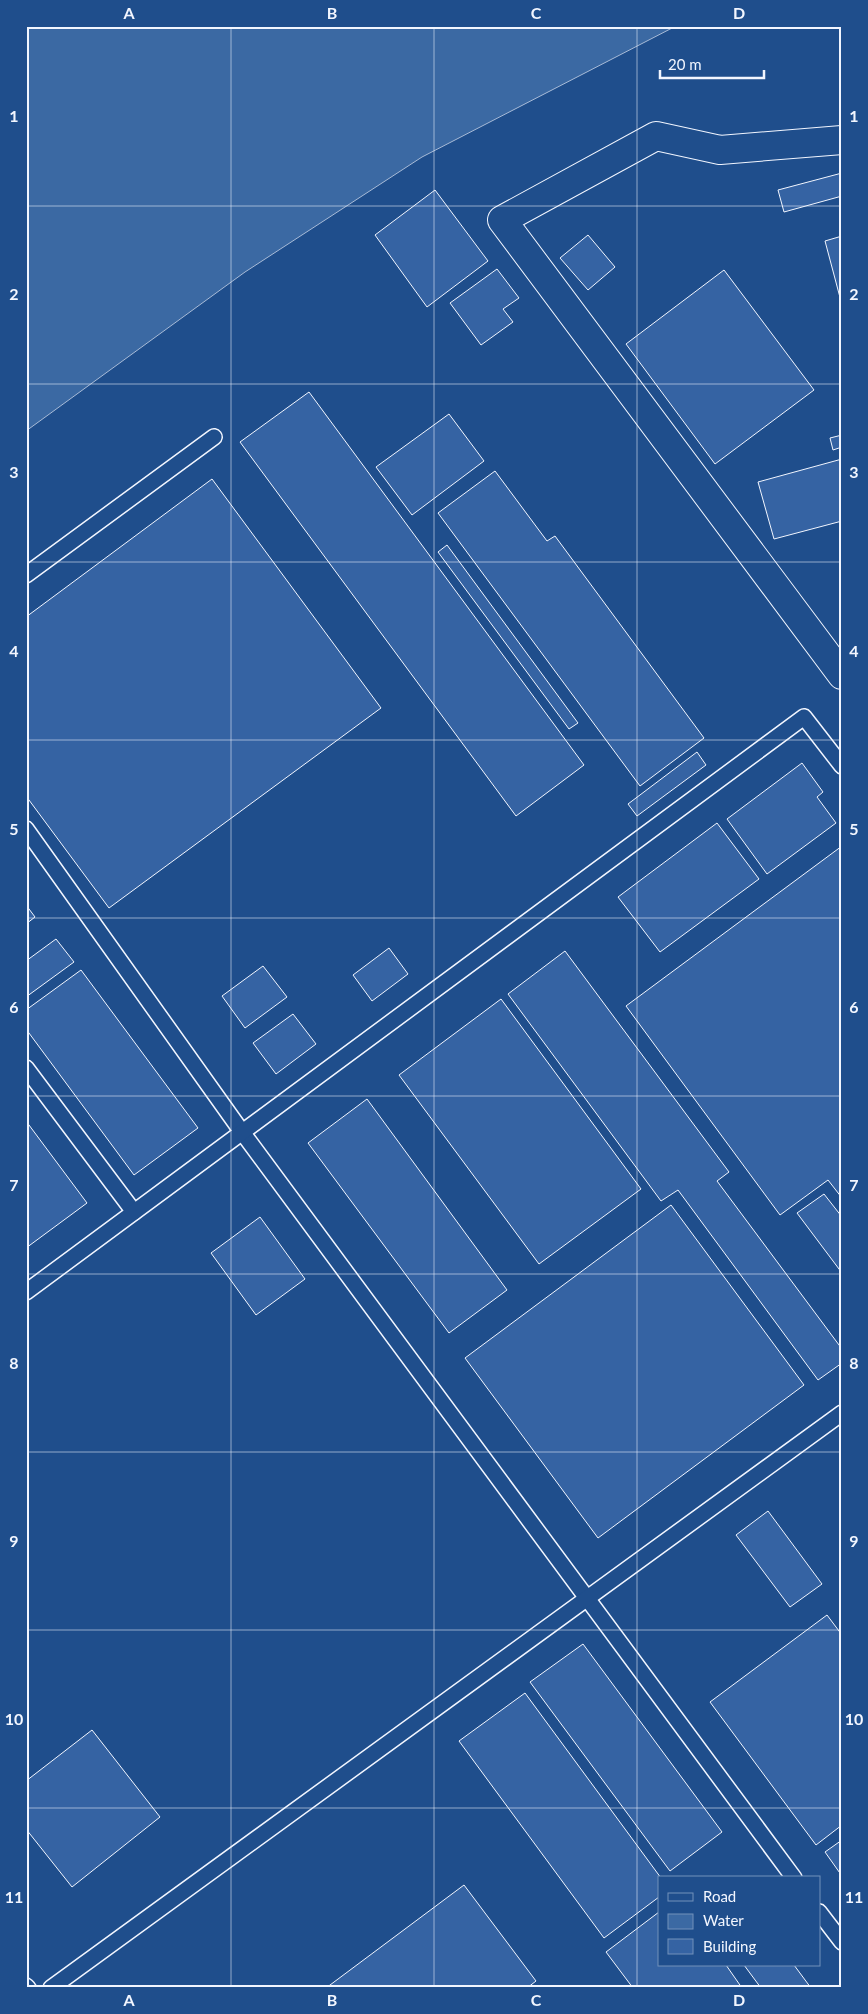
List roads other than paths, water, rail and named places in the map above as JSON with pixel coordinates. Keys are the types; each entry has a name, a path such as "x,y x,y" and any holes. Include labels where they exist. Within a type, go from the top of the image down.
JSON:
{"street":[{"path":"842,140 720,150 656,136 502,220 842,675"}],"lane":[{"path":"26,575 214,437"},
{"path":"26,1292 804,717 842,766"},
{"path":"26,829 242,1132 793,1876"},
{"path":"26,1068 134,1212"},
{"path":"51,1988 842,1412"},
{"path":"820,1913 842,1942"}],"water":[{"path":"26,26 676,26 422,157 245,272 26,431"}]}
